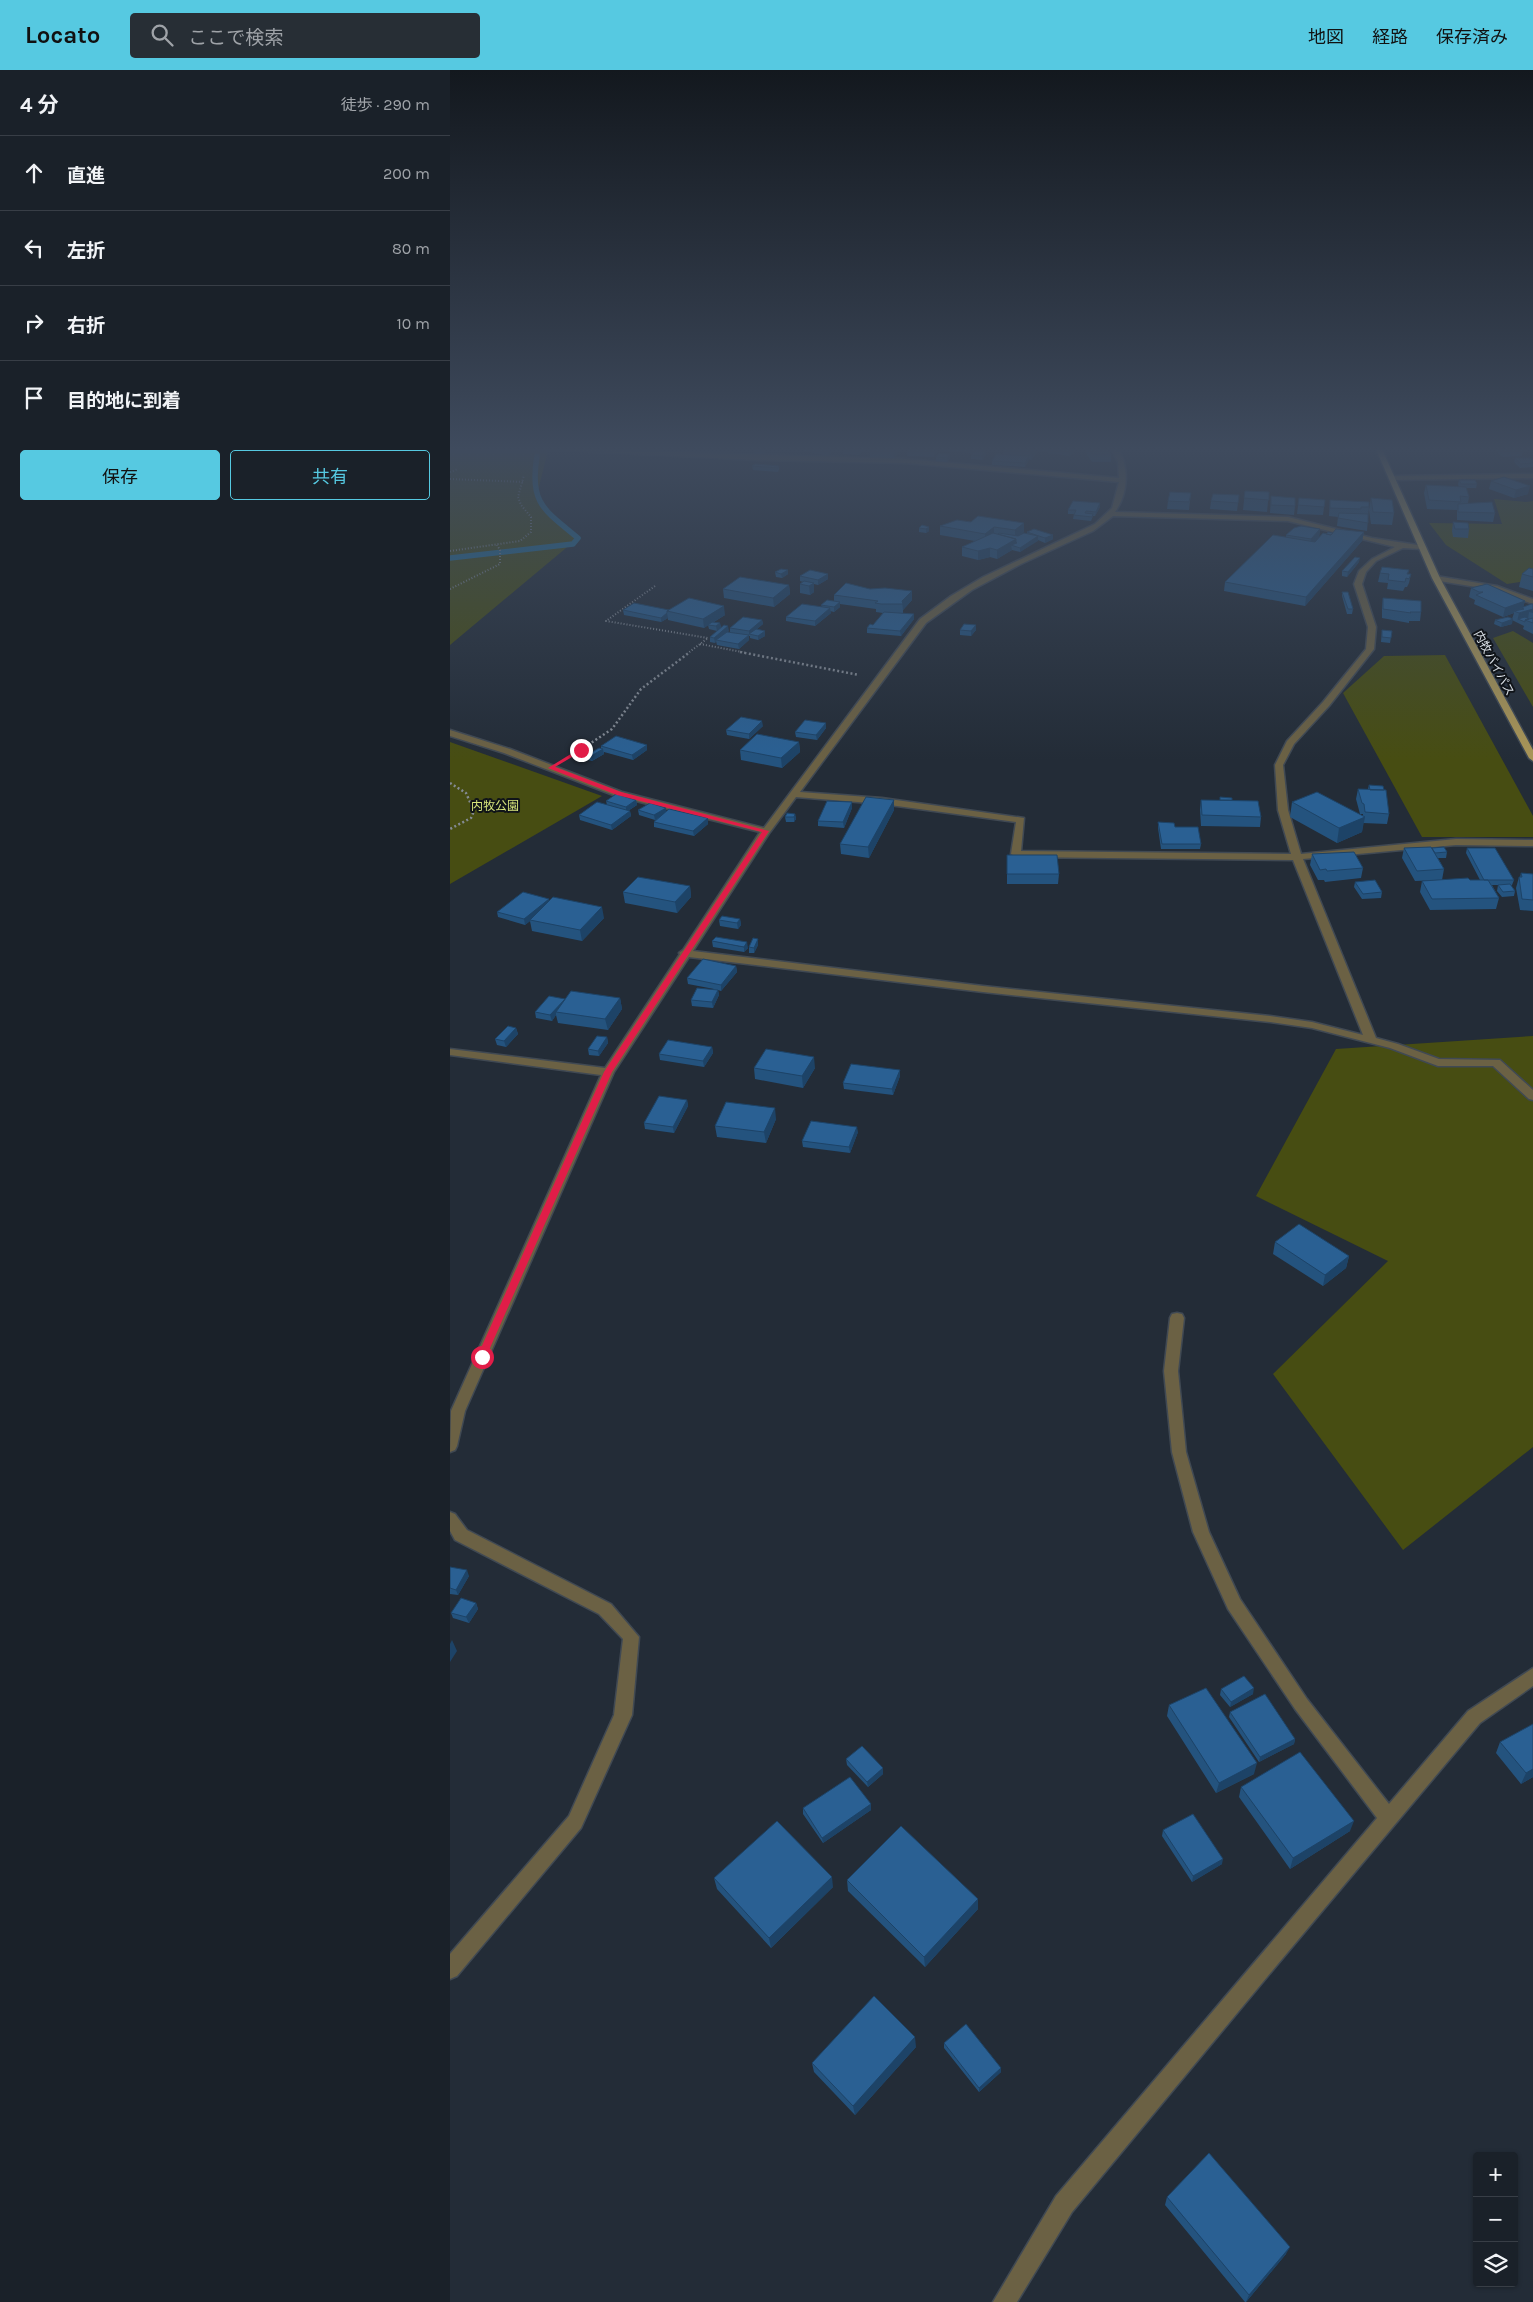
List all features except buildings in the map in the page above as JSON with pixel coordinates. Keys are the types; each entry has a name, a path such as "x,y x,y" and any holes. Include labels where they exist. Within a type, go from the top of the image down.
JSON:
{"main road":[{"name":"内牧バイパス","path":"1424,551 1436,578 1533,758"}],"street":[{"path":"450,1446 458,1411 608,1072 684,952 792,794 923,621 940,606 983,579 1042,551"},
{"path":"1370,1040 1297,857 1283,810 1279,765 1290,743 1326,704 1370,650 1372,627 1358,584 1363,571 1374,560 1392,551"},
{"path":"1436,578 1497,588 1533,602"},
{"path":"450,733 483,742 619,794 766,831"},
{"path":"792,794 882,801 1020,820 1016,854 1297,857 1456,842 1533,843"},
{"path":"684,952 983,989 1312,1025 1394,1046 1438,1063 1496,1062 1533,1096"},
{"path":"450,1052 608,1072"},
{"path":"1177,1318 1171,1371 1179,1452 1201,1532 1234,1604 1301,1704 1388,1818"},
{"path":"450,1518 461,1535 604,1609 631,1637 623,1715 575,1822 450,1969"},
{"path":"1004,2302 1064,2204 1388,1818 1474,1717 1533,1676"}],"path":[{"path":"450,589 500,564 500,551"},
{"path":"554,770 612,729 640,689 708,638 606,621 655,586"},
{"path":"700,644 880,679"},
{"path":"450,783 466,793 474,811 471,818 450,830"}],"green space":[{"path":"450,551 562,551 450,645"},
{"path":"1456,551 1533,551 1533,580 1507,584"},
{"path":"1513,631 1533,643 1533,707 1493,638"},
{"path":"1445,655 1533,816 1533,837 1422,837 1343,693 1384,656"},
{"name":"内牧公園","path":"450,742 602,796 450,884"},
{"path":"1533,1036 1533,1447 1403,1550 1273,1374 1388,1261 1256,1196 1336,1049"}],"waterway":[{"path":"450,558 510,551"}],"route":[{"path":"482,1357 608,1072 684,952 766,831 619,794 557,772 551,768 581,750"}]}
